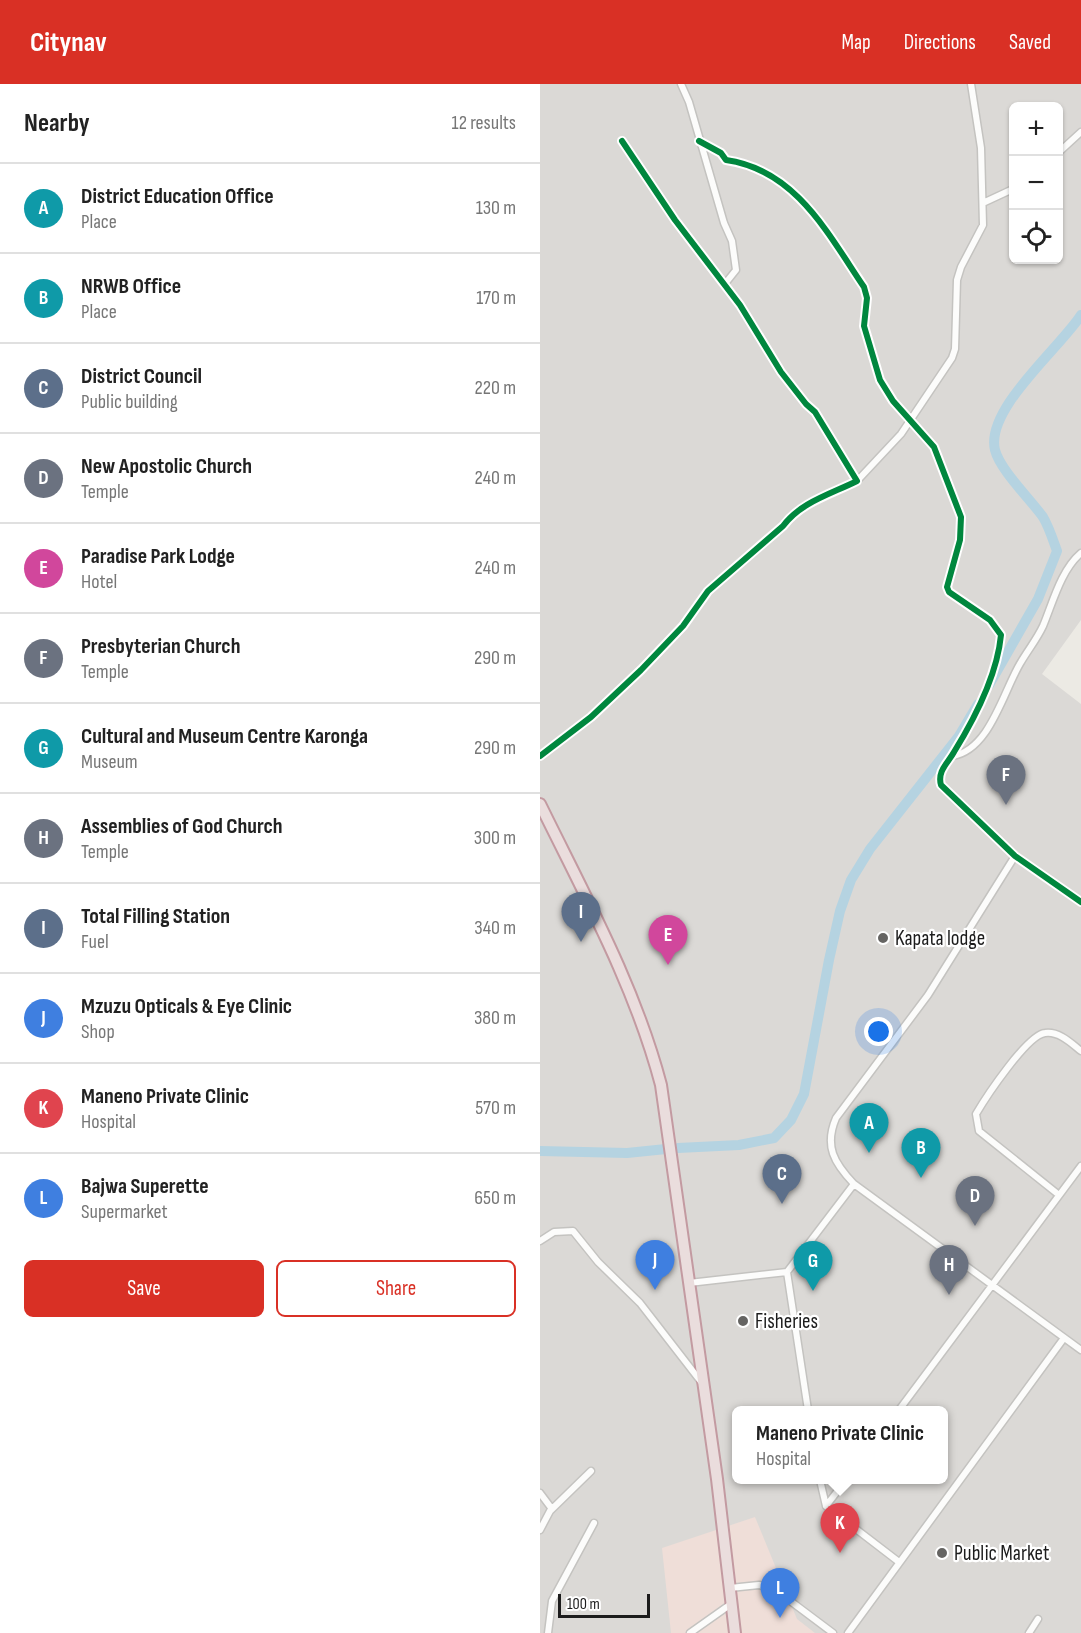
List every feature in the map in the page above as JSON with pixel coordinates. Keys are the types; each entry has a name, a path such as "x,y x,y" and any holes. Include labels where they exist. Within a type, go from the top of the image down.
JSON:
{"highway":[{"path":"540,804 633,997 653,1055 674,1165 735,1633"}],"street":[{"path":"681,84 724,223 732,241 736,271 724,285"},
{"path":"540,756 591,717 649,663 683,626 708,591 783,526 791,514 802,506 857,481 884,455 911,420 952,358 955,349 957,280 961,267 983,225 985,202 971,84"},
{"path":"1063,149 1081,132"},
{"path":"622,141 679,225 740,305 782,372 816,412 857,481"},
{"path":"699,141 721,153 726,160 740,162 774,176 802,199 864,287 867,298 864,326 876,370 889,396 937,453 961,517 960,540 947,587 949,592 990,620 1001,635 985,691 952,756 941,772 941,785 1015,856 1081,902"},
{"path":"985,202 1009,191"},
{"path":"952,756 962,755 971,747 994,718 1021,662 1042,628 1070,564 1081,553"},
{"path":"1015,856 928,995 836,1118 830,1132 831,1153 854,1184 1081,1350"},
{"path":"1059,1195 979,1131 976,1114 1009,1065 1037,1035 1047,1032 1060,1035 1081,1051"},
{"path":"902,1406 1081,1166"},
{"path":"807,1406 787,1272 854,1184"},
{"path":"540,1242 554,1232 573,1231 598,1262 640,1303 703,1384"},
{"path":"689,1283 787,1272"},
{"path":"848,1633 1064,1338"},
{"path":"540,1530 552,1509 591,1471"},
{"path":"821,1484 826,1506 898,1562"},
{"path":"826,1506 842,1484"},
{"path":"540,1493 552,1509"},
{"path":"548,1633 552,1601 594,1523"},
{"path":"730,1588 759,1585 773,1588 833,1633"},
{"path":"690,1633 731,1604"},
{"path":"1029,1633 1038,1619"}],"shaded area":[{"path":"540,84 1081,84 1081,620 1042,674 1081,704 1081,1633 540,1633"},
{"path":"755,1517 797,1619 815,1633 671,1633 662,1548"}],"waterway":[{"path":"989,685 1038,599 1057,551 1043,517 1009,476 998,458 995,450 995,434 1001,416 1012,398 1081,315"},
{"path":"678,1148 739,1145 774,1138 791,1120 804,1094 829,960 840,911 851,880 870,849 959,736 978,704"},
{"path":"540,1151 627,1153 666,1149"}],"cycle path":[{"path":"540,756 591,717 641,670 683,626 708,591 798,511 817,499 857,481 815,412 781,372 740,305 675,220 622,141"},
{"path":"699,141 721,153 726,160 751,166 772,177 791,191 823,226 864,287 867,298 864,326 880,380 893,401 934,447 961,517 960,540 947,587 949,592 990,620 1001,635 990,681 970,725 940,775 941,785 1015,856 1081,902"}],"place":[{"name":"Presbyterian Church","path":"1006,805"},
{"name":"Kapata lodge","path":"883,938"},
{"name":"Total Filling Station","path":"581,942"},
{"name":"Paradise Park Lodge","path":"668,965"},
{"name":"District Education Office","path":"869,1153"},
{"name":"NRWB Office","path":"921,1178"},
{"name":"District Council","path":"782,1204"},
{"name":"New Apostolic Church","path":"975,1226"},
{"name":"Mzuzu Opticals & Eye Clinic","path":"655,1290"},
{"name":"Cultural and Museum Centre Karonga","path":"813,1291"},
{"name":"Assemblies of God Church","path":"949,1295"},
{"name":"Fisheries","path":"743,1321"},
{"name":"Maneno Private Clinic","path":"840,1553"},
{"name":"Public Market","path":"942,1553"},
{"name":"Bajwa Superette","path":"780,1618"}]}
